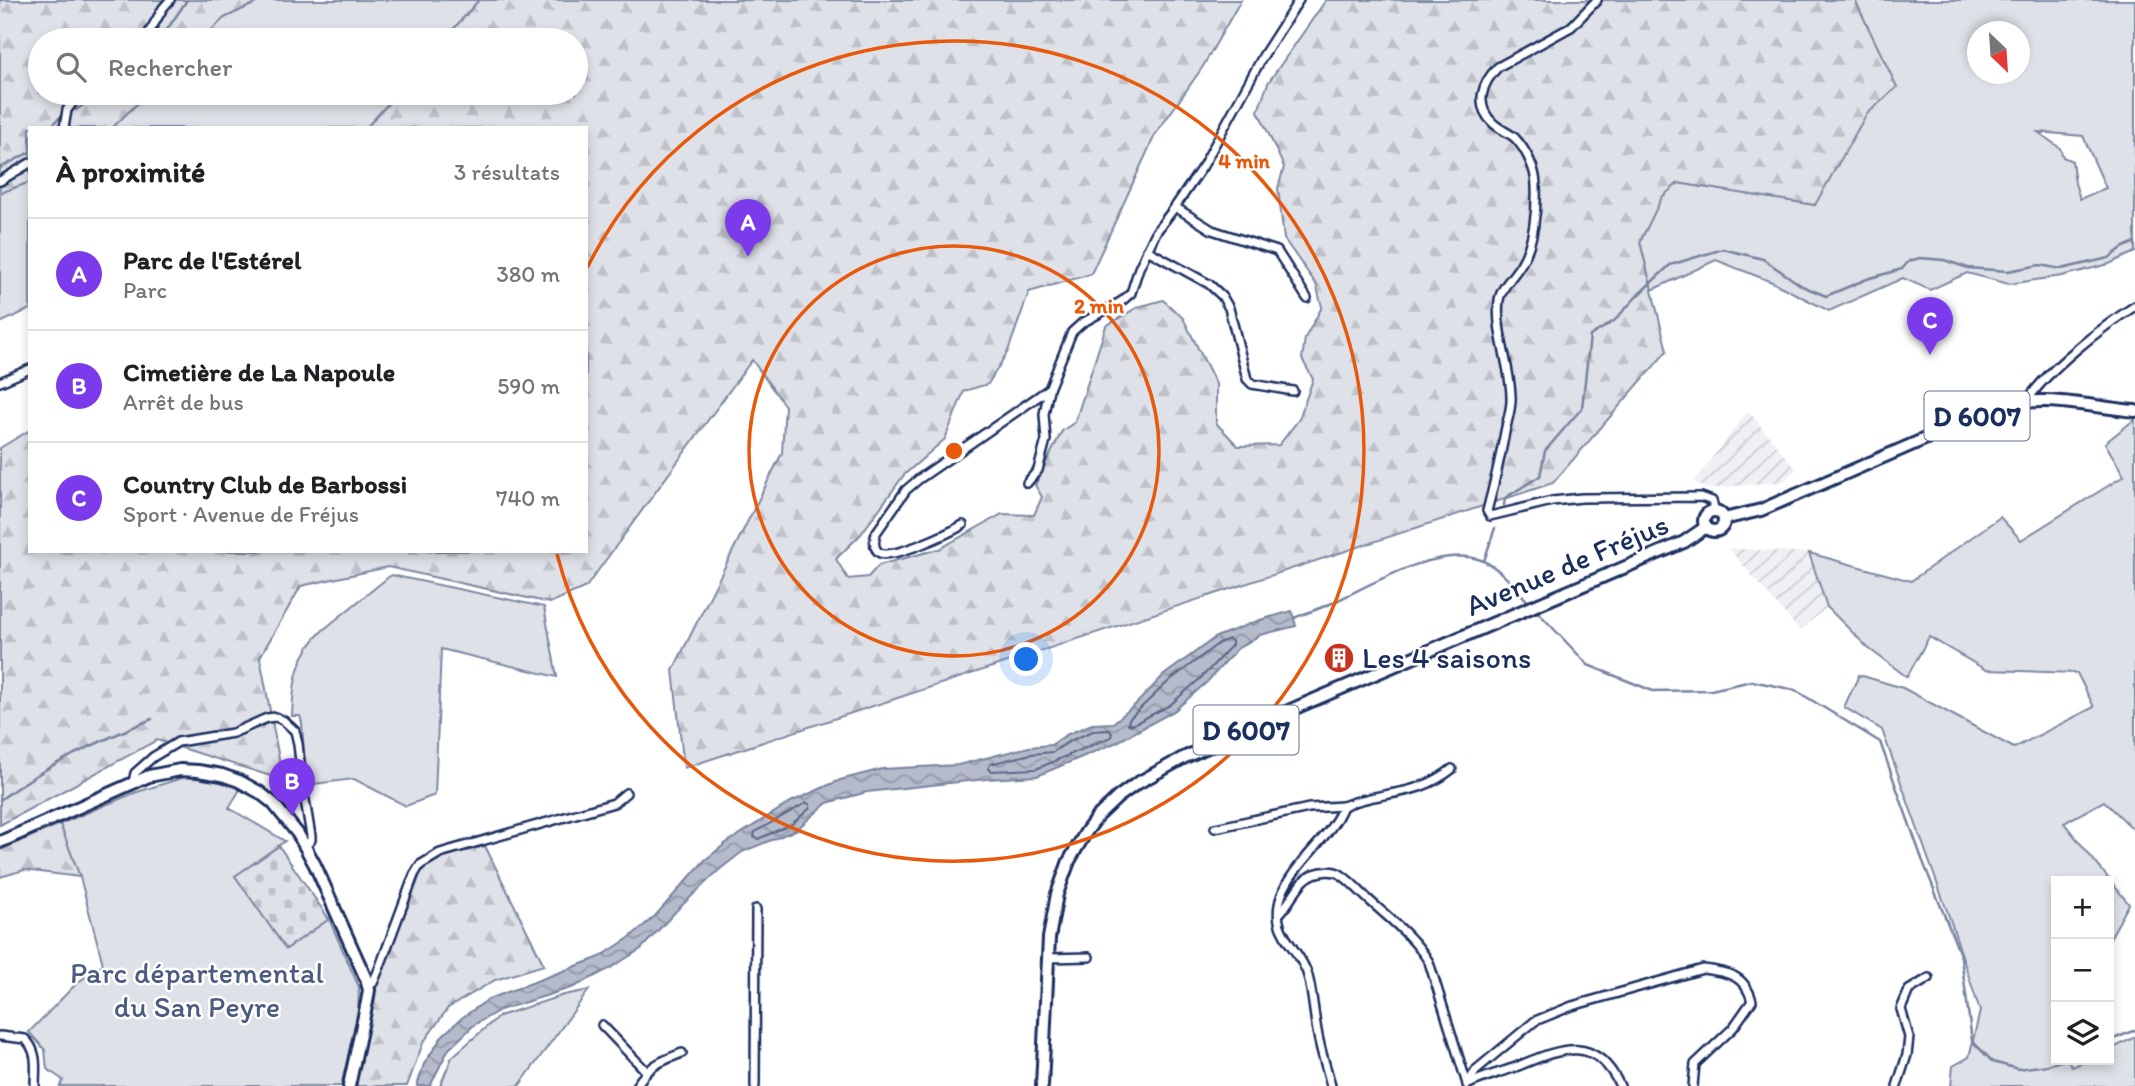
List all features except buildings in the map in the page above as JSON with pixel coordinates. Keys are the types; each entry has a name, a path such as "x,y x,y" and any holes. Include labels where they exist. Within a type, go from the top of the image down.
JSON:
{"main road":[{"name":"D 6007","path":"1724,519 1761,510 1994,409 2027,401 2135,411"},
{"path":"1715,511 1724,519 1722,528 1713,531 1706,527 1704,518 1715,511"},
{"name":"Avenue de Fréjus","path":"1042,1086 1048,958 1054,905 1062,876 1097,817 1127,790 1183,758 1684,542 1706,527"},
{"path":"0,842 133,782 161,773 212,772 239,781 259,792 273,803 305,846 368,986 349,1086"}],"street":[{"path":"152,28 170,0"},
{"path":"1027,483 1038,470 1046,440 1044,414 1049,389 1072,332 1131,293 1156,232 1203,166 1263,56 1299,0"},
{"path":"1597,0 1571,27 1498,67 1483,88 1481,99 1484,111 1493,123 1515,138 1528,156 1536,180 1530,244 1522,263 1500,296 1500,328 1512,400 1487,511 1489,516 1552,501 1582,498 1701,497 1712,501 1715,511"},
{"path":"64,126 67,110 71,105"},
{"path":"0,181 28,164"},
{"path":"1175,207 1212,230 1277,251 1307,298"},
{"path":"1147,250 1209,284 1222,296 1228,308 1247,379 1252,384 1293,391"},
{"path":"2027,401 2032,393 2087,341 2135,306"},
{"path":"0,382 28,370"},
{"path":"963,525 919,546 887,554 876,550 876,533 906,491 919,479 1049,389"},
{"path":"133,782 135,773 152,757 178,741 233,733 267,718 276,717 295,732 298,744 311,836 305,846"},
{"path":"1215,828 1309,808 1343,806 1356,801 1404,793 1440,779 1452,769"},
{"path":"368,986 373,983 420,865 440,853 614,803 626,793"},
{"path":"1331,1086 1320,1045 1308,976 1302,961 1287,942 1279,914 1284,891 1302,863 1338,819 1343,806"},
{"path":"440,853 442,842"},
{"path":"1279,914 1311,875 1322,871 1332,872 1340,874 1420,946 1429,962 1467,1085"},
{"path":"755,1086 756,909"},
{"path":"1048,958 1089,957"},
{"path":"1467,1085 1477,1069 1535,1021 1572,1006 1703,969 1720,971 1748,986 1752,1001 1734,1028 1695,1064 1693,1086"},
{"path":"1897,1086 1907,1055 1909,1037 1901,1009 1909,990 1929,978"},
{"path":"602,1025 646,1071"},
{"path":"0,1036 25,1039 34,1049 35,1086"},
{"path":"1467,1085 1553,1052 1574,1048 1596,1054 1612,1069 1619,1086"},
{"path":"636,1086 646,1071 682,1053"}],"shaded area":[{"path":"1748,411 1796,469 1784,481 1707,489 1694,482"},
{"path":"1728,548 1809,553 1827,607 1800,631"}],"green space":[{"path":"0,0 262,0 224,18 214,28 28,28 28,105 136,105 114,126 28,126 28,183 0,193"},
{"path":"262,0 479,0 454,28 214,28 224,18"},
{"path":"479,0 1241,0 1202,68 1155,135 1091,274 1029,292 1008,351 988,384 964,391 945,439 904,475 861,534 836,559 848,579 868,577 879,565 939,549 1002,514 1034,515 1042,497 1035,485 1062,431 1075,422 1106,326 1138,307 1163,300 1183,318 1216,384 1216,423 1238,446 1279,445 1299,419 1313,379 1302,359 1305,338 1322,307 1316,284 1284,239 1278,188 1284,167 1258,111 1268,83 1326,0 1855,0 1897,87 1866,115 1815,205 1678,183 1662,197 1640,242 1667,351 1553,483 684,768 673,670 782,453 785,406 752,360 586,587 550,603 388,567 301,586 260,657 283,780 157,740 0,825 0,448 28,431 28,553 588,553 588,126 368,126 387,105 588,105 588,28 454,28"},
{"path":"1778,0 2135,0 2135,252 2109,264 2062,276 2009,284 1967,273 1930,290 1903,278 1829,311 1772,282 1716,260 1652,290 1640,242 1661,197 1678,183 1815,205","holes":["2038,132 2083,136 2106,188 2080,199 2072,161 2063,157 2060,148"]},
{"path":"136,105 387,105 368,126 114,126"},
{"path":"28,183 28,310 0,323 0,193"},
{"path":"2135,419 2135,831 2104,801 2064,823 2107,876 2051,876 2051,1065 2114,1065 2114,1048 2135,1037 2135,1086 1951,1086 1953,1066 1969,1057 1980,1011 1882,730 1844,707 1859,675 1903,688 2014,748 2094,707 2077,673 1986,670 1929,637 1907,677 1868,648 1827,607 1809,553 1911,581 2000,517 2021,540 2124,476 2105,443"},
{"path":"391,575 544,607 557,677 441,649 435,795 406,806 354,779 306,785 302,723 300,716 292,716 298,669 314,639"},
{"name":"Parc départemental du San Peyre","path":"188,776 222,779 242,786 229,808 285,841 236,876 286,949 329,919 359,987 358,1013 341,1086 60,1086 63,1080 47,1069 45,1050 29,1032 77,983 103,964 80,877 60,824 134,793"},
{"path":"60,824 80,877 24,870 0,877 0,850"},
{"path":"279,846 329,919 286,949 235,876"},
{"path":"485,846 544,965 495,980 448,1008 423,1043 407,1086 354,1086 376,983 423,866 444,856"},
{"path":"2114,885 2129,904 2114,931"},
{"path":"589,990 519,1086 440,1086 452,1057 499,1016 564,995"}],"water":[{"path":"1292,611 1296,626 1260,635 1237,649 1207,682 1174,711 1117,742 1037,776 867,792 827,803 796,830 742,852 719,870 641,949 574,987 500,1010 474,1025 448,1050 430,1086 417,1086 424,1064 443,1035 463,1017 489,999 600,957 629,938 655,916 704,861 726,843 791,802 840,780 882,769 958,765 1029,747 1051,745 1092,724 1113,723 1164,675 1216,637"}],"waterway":[{"path":"168,28 187,0"},
{"path":"76,110 83,105"},
{"path":"52,126 59,118"},
{"path":"0,168 28,153"},
{"path":"1504,505 1505,498 1540,476 1545,451 1582,408 1590,336 1614,321 1670,265 1723,249 1763,259 1802,286 1826,296 1867,279 1902,269 1909,261 1920,258 1944,260 1968,268 2008,271 2040,265 2061,269 2109,258 2135,242"},
{"path":"1484,561 1495,528"},
{"path":"1294,618 1404,569 1444,558 1463,557 1488,563 1529,603"},
{"path":"1534,608 1588,665 1653,691 1711,690 1752,681 1795,690 1880,742 1961,957 1972,1041 1993,1062 2018,1069 2051,1064"},
{"path":"0,800 55,765 152,719"},
{"path":"2114,1039 2135,1030"}],"place":[{"name":"Parc de l'Estérel","path":"748,257"},
{"name":"Country Club de Barbossi","path":"1930,355"},
{"name":"Les 4 saisons","path":"1339,658"},
{"name":"Cimetière de La Napoule","path":"292,816"}]}
